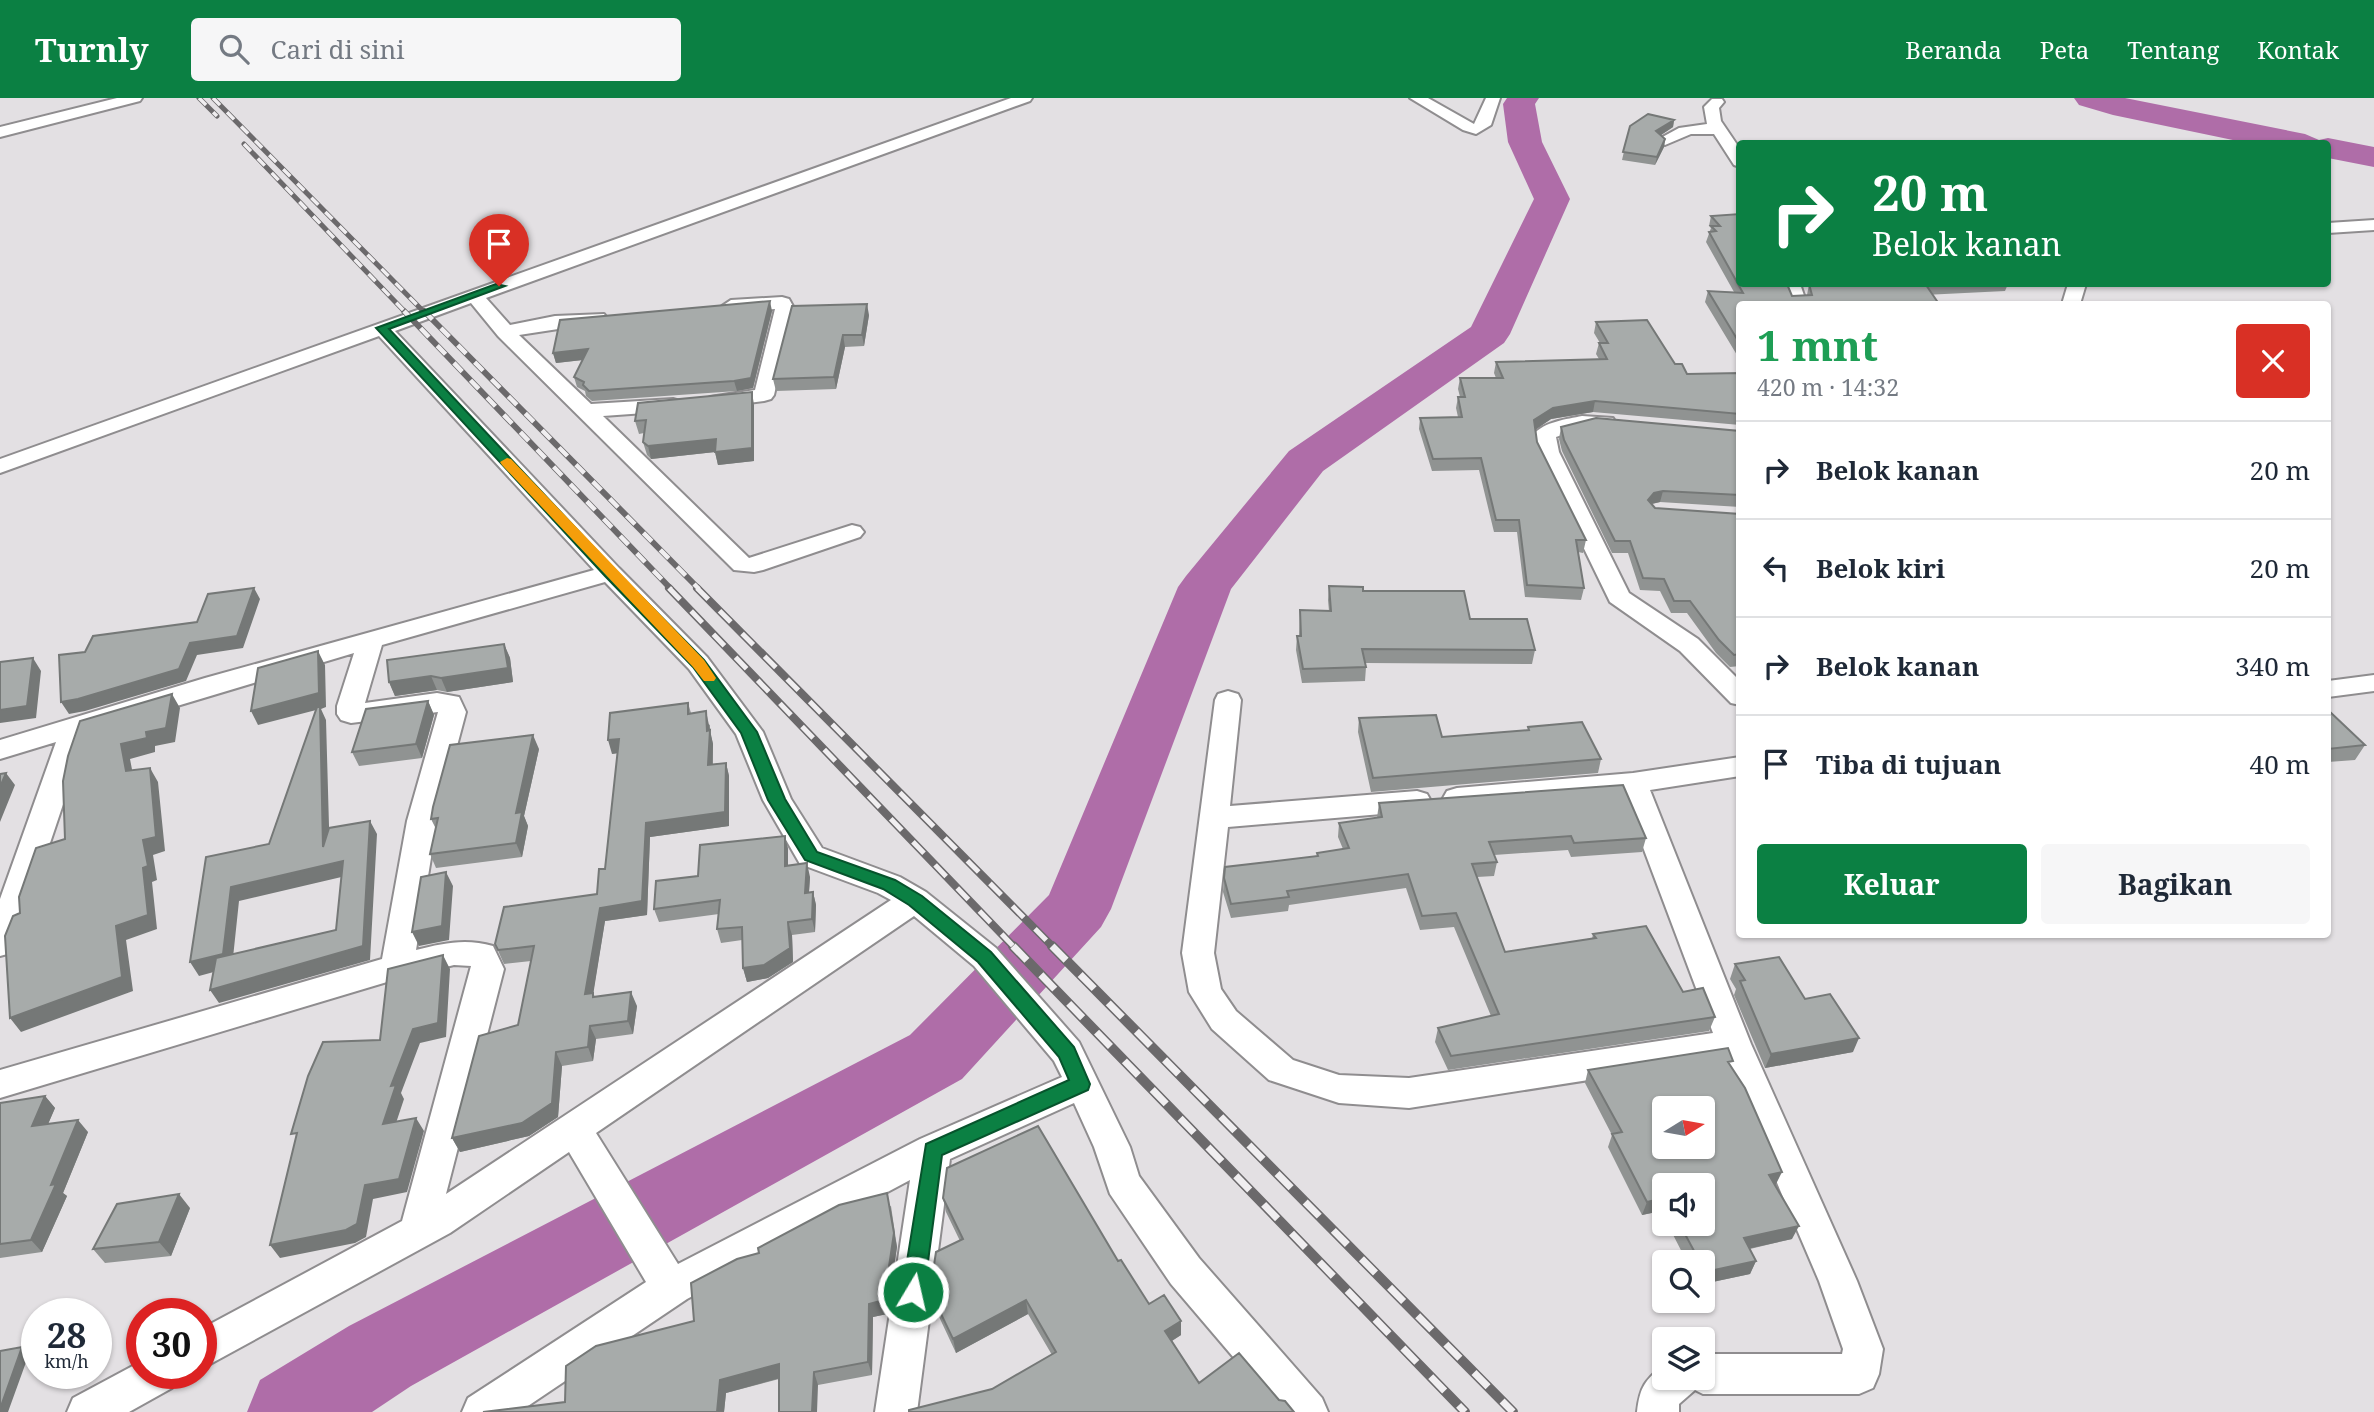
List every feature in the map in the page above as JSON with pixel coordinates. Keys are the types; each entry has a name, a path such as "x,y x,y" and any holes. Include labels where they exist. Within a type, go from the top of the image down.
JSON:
{"street":[{"path":"0,132 135,98"},
{"path":"0,466 1025,98"},
{"path":"1418,98 1476,129 1483,125 1493,98"},
{"path":"1717,102 1711,107 1713,121 1736,156"},
{"path":"1665,140 1676,133 1689,130 1719,130"},
{"path":"2331,228 2374,225"},
{"path":"474,295 505,332 743,565 754,565 852,532"},
{"path":"585,411 737,400 764,395 785,308 782,303 769,302 715,307"},
{"path":"505,332 555,322 622,316"},
{"path":"382,328 610,573 698,663 749,732 777,800 811,856 889,885 915,900 985,957 1074,1068 1112,1147 1124,1183 1185,1271 1307,1412"},
{"path":"1627,425 1592,421 1559,427 1545,434 1548,452 1619,597 1689,645 1734,683"},
{"path":"0,750 214,684 610,573"},
{"path":"370,640 351,714 437,702 449,703 452,712 422,821 397,967"},
{"path":"2331,689 2374,683"},
{"path":"1228,700 1198,953 1205,992 1224,1020 1281,1070 1339,1088 1409,1093 1734,1044"},
{"path":"0,944 74,729"},
{"path":"1214,818 1633,783 1736,767"},
{"path":"1633,783 1734,1044 1838,1281 1863,1349 1859,1374 1715,1374"},
{"path":"217,1341 418,1231 578,1135 915,900"},
{"path":"0,1084 397,967 454,953 470,952 482,956 488,970 418,1231"},
{"path":"483,1412 669,1281 933,1150 1074,1068"},
{"path":"578,1135 669,1281"},
{"path":"896,1412 933,1150"},
{"path":"88,1412 130,1389"},
{"path":"1658,1412 1660,1394 1665,1390"}],"building":[{"path":"1648,114 1674,120 1656,131 1665,139 1657,157 1623,152 1630,126"},
{"path":"1736,214 1736,280 1709,232 1716,231 1711,226 1720,226 1711,216"},
{"path":"1740,287 1788,287 1792,296 1812,295 1810,287 1927,287 1937,301 1736,301 1736,337 1708,291 1743,293"},
{"path":"770,301 751,378 589,391 583,385 584,382 574,377 588,349 553,353 560,320"},
{"path":"867,304 862,335 843,335 834,377 773,379 792,306"},
{"path":"1647,320 1675,364 1682,364 1687,374 1736,373 1736,414 1595,401 1553,408 1534,420 1537,442 1586,540 1576,540 1584,588 1527,585 1519,520 1496,520 1481,458 1433,459 1420,418 1462,417 1458,397 1465,397 1460,378 1503,378 1496,362 1607,359 1599,343 1608,343 1596,322"},
{"path":"752,392 752,448 715,452 716,439 648,446 643,442 646,420 635,421 638,403"},
{"path":"1596,418 1736,431 1736,495 1663,491 1654,493 1648,500 1655,508 1736,514 1736,655 1719,640 1690,601 1674,601 1664,579 1643,578 1630,541 1615,541 1564,440 1561,427"},
{"path":"1329,586 1363,587 1363,591 1464,591 1470,619 1527,619 1535,650 1362,649 1366,667 1303,669 1297,636 1301,636 1300,610 1331,611"},
{"path":"254,588 237,636 190,643 179,669 61,702 59,655 85,652 93,636 197,622 208,594"},
{"path":"504,644 508,668 441,678 431,676 389,682 387,660"},
{"path":"318,651 319,693 251,711 258,668"},
{"path":"33,658 27,706 0,710 0,662"},
{"path":"172,694 166,728 146,732 147,738 121,744 126,771 150,768 156,837 143,840 148,866 143,868 148,915 116,926 122,977 10,1018 5,936 13,916 20,913 19,897 36,848 65,839 63,781 80,721"},
{"path":"428,701 416,744 352,752 366,709"},
{"path":"688,703 688,714 706,711 707,731 710,730 708,765 726,763 725,812 646,823 642,901 600,908 585,994 593,993 593,997 631,992 628,1021 590,1026 588,1047 556,1052 552,1103 522,1123 452,1138 479,1036 518,1025 534,946 498,950 495,944 504,907 597,894 599,869 605,869 619,739 608,740 610,713"},
{"path":"317,707 320,707 323,847 329,828 370,821 363,946 210,990 216,958 336,930 343,861 231,887 223,954 190,962 206,857 269,844"},
{"path":"2331,713 2365,745 2331,749"},
{"path":"1436,715 1442,737 1529,730 1528,727 1582,722 1601,759 1373,778 1359,718"},
{"path":"533,735 516,813 522,812 516,843 430,854 438,818 431,819 433,807 450,745"},
{"path":"6,773 0,787 0,774"},
{"path":"1623,785 1646,838 1574,843 1571,836 1489,842 1497,862 1472,864 1505,952 1596,938 1593,934 1646,926 1683,992 1703,988 1715,1017 1451,1056 1438,1028 1499,1014 1456,913 1422,916 1408,874 1287,891 1289,897 1231,904 1224,878 1225,867 1318,856 1317,853 1349,848 1339,823 1382,817 1379,803"},
{"path":"785,836 785,866 807,863 805,893 813,892 812,919 788,922 790,948 764,965 743,968 742,927 717,929 720,900 654,909 656,881 698,876 700,845"},
{"path":"446,872 442,926 412,932 421,877"},
{"path":"443,955 438,1023 413,1029 391,1086 396,1085 383,1124 416,1118 399,1179 365,1185 357,1224 346,1230 270,1245 297,1133 291,1134 308,1076 323,1042 380,1040 388,969"},
{"path":"1779,957 1805,999 1830,994 1859,1038 1771,1054 1740,981 1745,980 1735,964"},
{"path":"1728,1048 1733,1061 1728,1062 1745,1088 1782,1172 1769,1175 1799,1226 1744,1238 1756,1261 1715,1270 1715,1250 1694,1250 1686,1236 1715,1236 1715,1173 1652,1173 1652,1201 1647,1202 1612,1134 1622,1132 1588,1070"},
{"path":"45,1096 32,1126 78,1120 51,1185 56,1184 31,1240 0,1244 0,1103"},
{"path":"1038,1126 1118,1261 1121,1260 1149,1304 1164,1295 1181,1321 1165,1331 1199,1383 1239,1353 1279,1400 1285,1401 1294,1412 909,1412 992,1389 1056,1352 1026,1300 953,1339 930,1291 936,1252 963,1239 943,1198 947,1168"},
{"path":"887,1193 894,1233 884,1300 869,1304 868,1362 814,1372 812,1412 779,1412 779,1364 720,1380 717,1412 483,1412 565,1402 566,1366 596,1346 694,1321 691,1283 737,1259 759,1253 758,1248 839,1205"},
{"path":"179,1194 159,1242 93,1249 117,1204"},
{"path":"21,1347 0,1409 0,1351"}],"waterway":[{"path":"292,1412 380,1356 936,1057 1077,909 1205,587 1306,461 1489,334 1552,199 1525,142 1519,104 1523,98"},
{"path":"2090,98 2125,108 2285,140"},
{"path":"2331,149 2374,157"}],"railway":[{"path":"199,98 217,116"},
{"path":"213,98 425,313"},
{"path":"244,144 406,313"},
{"path":"404,311 671,589"},
{"path":"424,311 699,589"},
{"path":"669,588 1015,948"},
{"path":"697,588 1054,948"},
{"path":"1013,946 1465,1412"},
{"path":"1052,946 1513,1412"}],"slow traffic":[{"path":"507,462 698,663 709,678"}],"route":[{"path":"499,286 382,328 610,573 698,663 749,732 777,800 811,856 889,885 915,900 985,957 1067,1052 1081,1084 933,1150 913,1292"}]}
